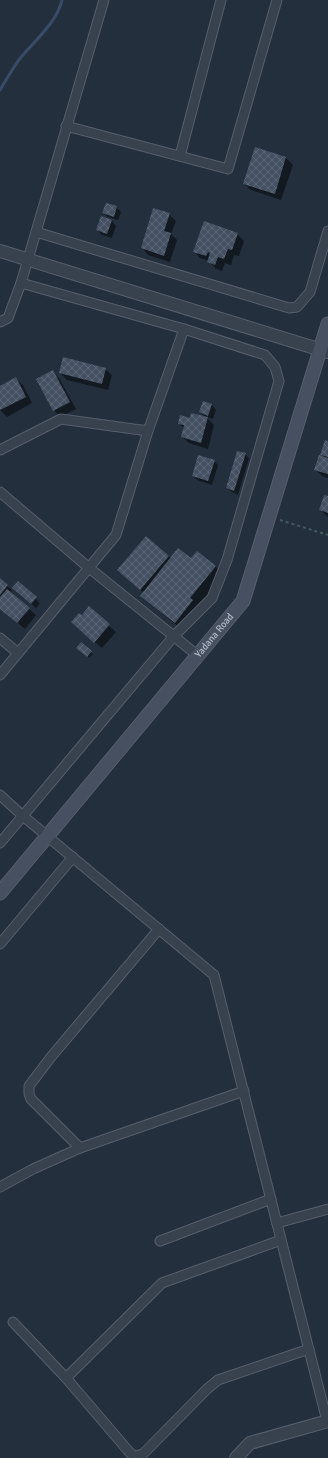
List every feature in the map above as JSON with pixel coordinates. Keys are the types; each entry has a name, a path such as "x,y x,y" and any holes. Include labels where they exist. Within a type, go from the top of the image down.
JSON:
{"main road":[{"name":"Yadana Road","path":"0,893 243,601 268,516 324,351 328,324"}],"street":[{"path":"0,322 8,318 21,283 104,0"},
{"path":"180,156 221,0"},
{"path":"66,126 228,169 278,0"},
{"path":"36,232 289,308 297,307 310,292 328,231"},
{"path":"0,251 324,351"},
{"path":"0,843 174,636 212,598 227,560 280,381 275,368 265,355 184,329 21,283"},
{"path":"0,675 116,535 148,431 184,329"},
{"path":"0,450 60,419 148,431"},
{"path":"0,492 88,567 197,655"},
{"path":"0,638 18,653"},
{"path":"0,795 23,816 214,975 328,1421 250,1443 236,1458"},
{"path":"0,944 73,857"},
{"path":"80,1148 31,1099 29,1094 30,1086 51,1057 159,929"},
{"path":"0,1187 33,1169 80,1148 244,1091"},
{"path":"160,1241 271,1199"},
{"path":"277,1223 328,1209"},
{"path":"66,1378 162,1283 281,1240"},
{"path":"13,1322 66,1378 131,1454 135,1456 143,1454 207,1389 218,1380 309,1349"}],"path":[{"path":"268,516 328,535"}],"building":[{"path":"255,147 286,157 275,194 243,184"},
{"path":"106,203 117,206 114,217 102,213"},
{"path":"153,208 170,213 164,231 171,233 164,256 141,248"},
{"path":"101,216 112,220 107,234 96,230"},
{"path":"204,221 238,233 232,250 228,249 224,259 218,257 215,265 207,262 210,253 208,252 206,256 193,252"},
{"path":"63,357 106,368 102,384 59,373"},
{"path":"53,370 70,402 53,411 36,379"},
{"path":"16,377 26,397 0,410 0,386"},
{"path":"203,401 212,404 208,416 199,412"},
{"path":"191,413 208,417 201,443 181,437 184,425 178,424 180,415 190,418"},
{"path":"325,440 328,441 328,457 320,455"},
{"path":"237,451 246,453 234,491 226,488"},
{"path":"198,455 215,460 208,481 192,476"},
{"path":"319,455 328,458 328,474 314,470"},
{"path":"324,495 328,496 328,513 319,510"},
{"path":"146,536 169,556 140,590 117,570"},
{"path":"178,548 191,558 197,551 216,566 190,598 193,600 175,623 140,596"},
{"path":"0,578 8,585 0,595"},
{"path":"18,581 37,597 31,604 12,588"},
{"path":"7,589 30,608 17,623 0,609 0,597"},
{"path":"89,606 110,624 94,643 71,622 79,613 82,615"},
{"path":"81,642 92,651 87,657 76,648"}],"waterway":[{"path":"0,90 18,61 50,25 62,0"}]}
